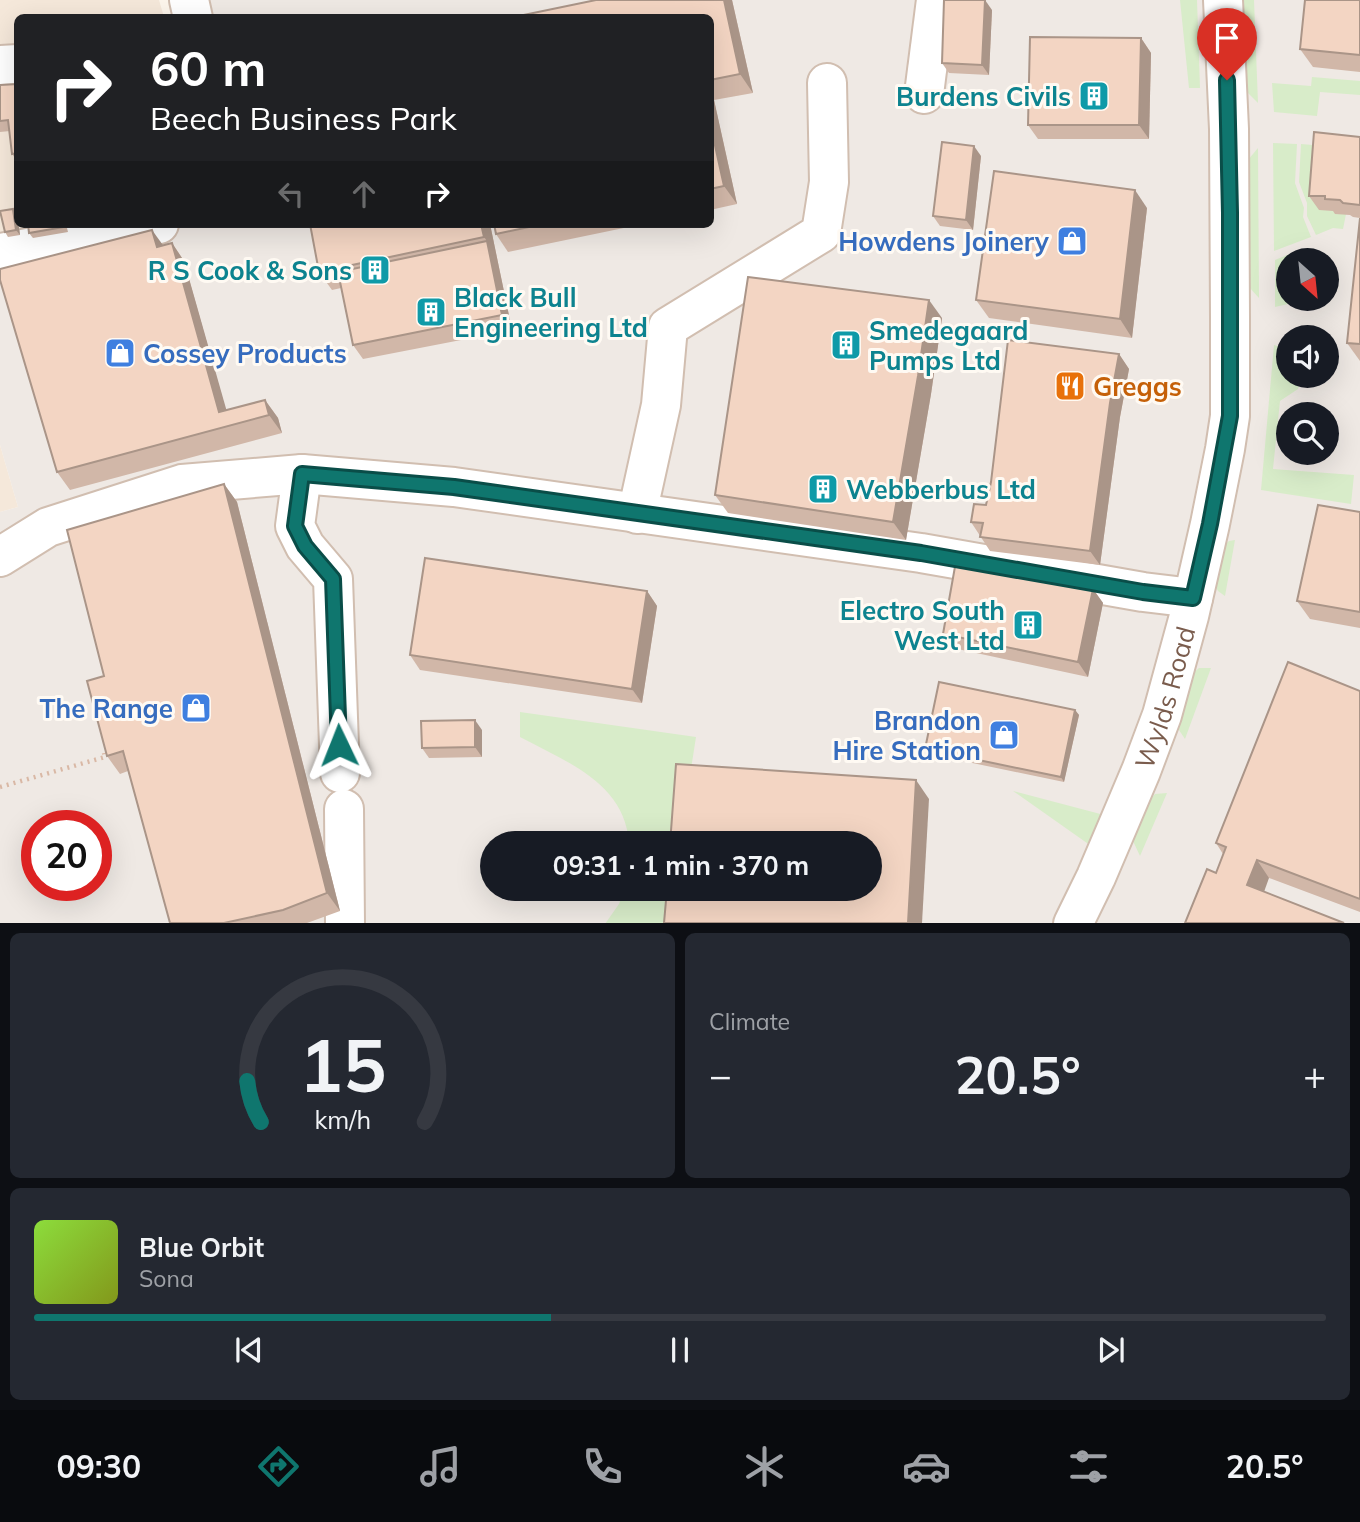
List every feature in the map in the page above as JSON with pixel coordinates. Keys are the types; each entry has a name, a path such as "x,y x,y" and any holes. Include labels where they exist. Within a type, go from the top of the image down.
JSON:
{"street":[{"path":"924,94 936,0"},
{"name":"Wylds Road","path":"1073,923 1142,771 1170,687 1210,524 1230,416 1229,129 1223,0"},
{"path":"637,514 661,405 668,327 821,233 829,182 827,83"},
{"path":"0,253 137,228"},
{"path":"0,557 48,527 182,484 302,474 454,487 921,553 1143,592 1193,598"},
{"path":"302,474 295,526 305,546 333,579 345,923"}],"path":[{"path":"0,787 105,757 104,753"}],"shaded area":[{"path":"0,0 159,0 163,14 14,14 14,228 152,228 0,260"},
{"path":"189,0 1360,0 1360,923 0,923 0,512 18,507 0,445 0,260 152,228 714,228 714,14 192,14"},
{"path":"0,445 18,507 0,512"}],"green space":[{"path":"1180,0 1197,0 1200,88 1189,88"},
{"path":"1241,0 1254,0 1258,103 1248,93 1244,83"},
{"path":"1312,77 1360,81 1360,95 1320,92 1317,116 1274,112 1272,83 1311,86"},
{"path":"1273,143 1297,144 1295,183 1311,237 1274,251"},
{"path":"1301,144 1324,146 1335,211 1346,214 1343,229 1333,228 1316,235 1307,216 1307,203 1299,182"},
{"path":"1258,148 1259,298 1249,287 1248,160"},
{"path":"1275,260 1276,260 1275,307"},
{"path":"1274,345 1276,388 1298,388 1276,402 1273,469 1354,475 1351,504 1261,490"},
{"path":"1235,540 1225,596 1218,591 1214,583 1222,547"},
{"path":"1199,668 1211,668 1185,739 1179,730 1177,718 1192,674"},
{"path":"520,712 696,737 685,831 627,831 617,805 591,777 520,737"},
{"path":"1013,791 1108,816 1094,848"},
{"path":"1167,793 1140,856 1133,841 1148,803 1155,794"},
{"path":"620,901 679,901 678,923 606,923"}],"building":[{"path":"596,0 724,0 740,74 714,79 714,14 528,14"},
{"path":"944,0 985,0 982,65 942,63"},
{"path":"1305,0 1360,0 1360,55 1300,49"},
{"name":"Burdens Civils","path":"1030,37 1141,38 1139,125 1028,125"},
{"path":"14,84 14,154 8,120 0,121 0,85"},
{"path":"1314,132 1360,137 1360,205 1325,199 1325,196 1309,196"},
{"path":"714,141 724,186 714,188"},
{"path":"942,142 974,146 966,220 933,216"},
{"name":"Howdens Joinery","path":"994,171 1135,190 1120,319 976,300"},
{"path":"13,209 16,230 5,232 0,211"},
{"path":"1360,218 1360,344 1347,343"},
{"path":"28,228 58,228 29,233"},
{"path":"311,228 482,228 484,237 319,272"},
{"path":"495,228 524,228 496,234"},
{"name":"Cossey Products","path":"152,230 157,247 172,243 219,412 265,400 269,415 57,472 0,280 0,269"},
{"name":"Black Bull Engineering Ltd","path":"487,241 502,315 353,345 338,272"},
{"path":"748,277 929,300 893,522 715,495"},
{"path":"1008,340 1119,354 1090,551 980,537 983,523 971,522 974,504 986,505 991,482"},
{"name":"The Range","path":"224,484 327,893 283,910 224,923 170,923 123,751 107,756 87,681 104,676 67,530"},
{"path":"1318,505 1360,512 1360,612 1297,601"},
{"path":"425,558 647,591 632,689 410,655"},
{"name":"Electro South West Ltd","path":"956,561 1093,589 1078,662 943,634"},
{"path":"1288,662 1360,691 1360,899 1257,860 1247,885 1344,923 1185,923 1207,869 1216,873 1226,847 1216,843"},
{"name":"Brandon Hire Station","path":"939,682 1075,710 1061,777 925,749"},
{"path":"475,720 475,747 422,748 421,721"},
{"path":"676,764 916,780 908,923 664,923 666,901 882,901 882,831 671,831"}],"place":[{"name":"Burdens Civils","path":"1094,96"},
{"name":"Howdens Joinery","path":"1072,241"},
{"name":"R S Cook & Sons","path":"375,270"},
{"name":"Black Bull Engineering Ltd","path":"431,312"},
{"name":"Smedegaard Pumps Ltd","path":"846,345"},
{"name":"Cossey Products","path":"120,353"},
{"name":"Greggs","path":"1070,386"},
{"name":"Webberbus Ltd","path":"823,489"},
{"name":"Electro South West Ltd","path":"1028,625"},
{"name":"The Range","path":"196,708"},
{"name":"Brandon Hire Station","path":"1004,735"}],"route":[{"path":"339,745 333,579 305,546 295,526 302,474 454,487 921,553 1143,592 1193,598 1230,416 1227,80"}]}
